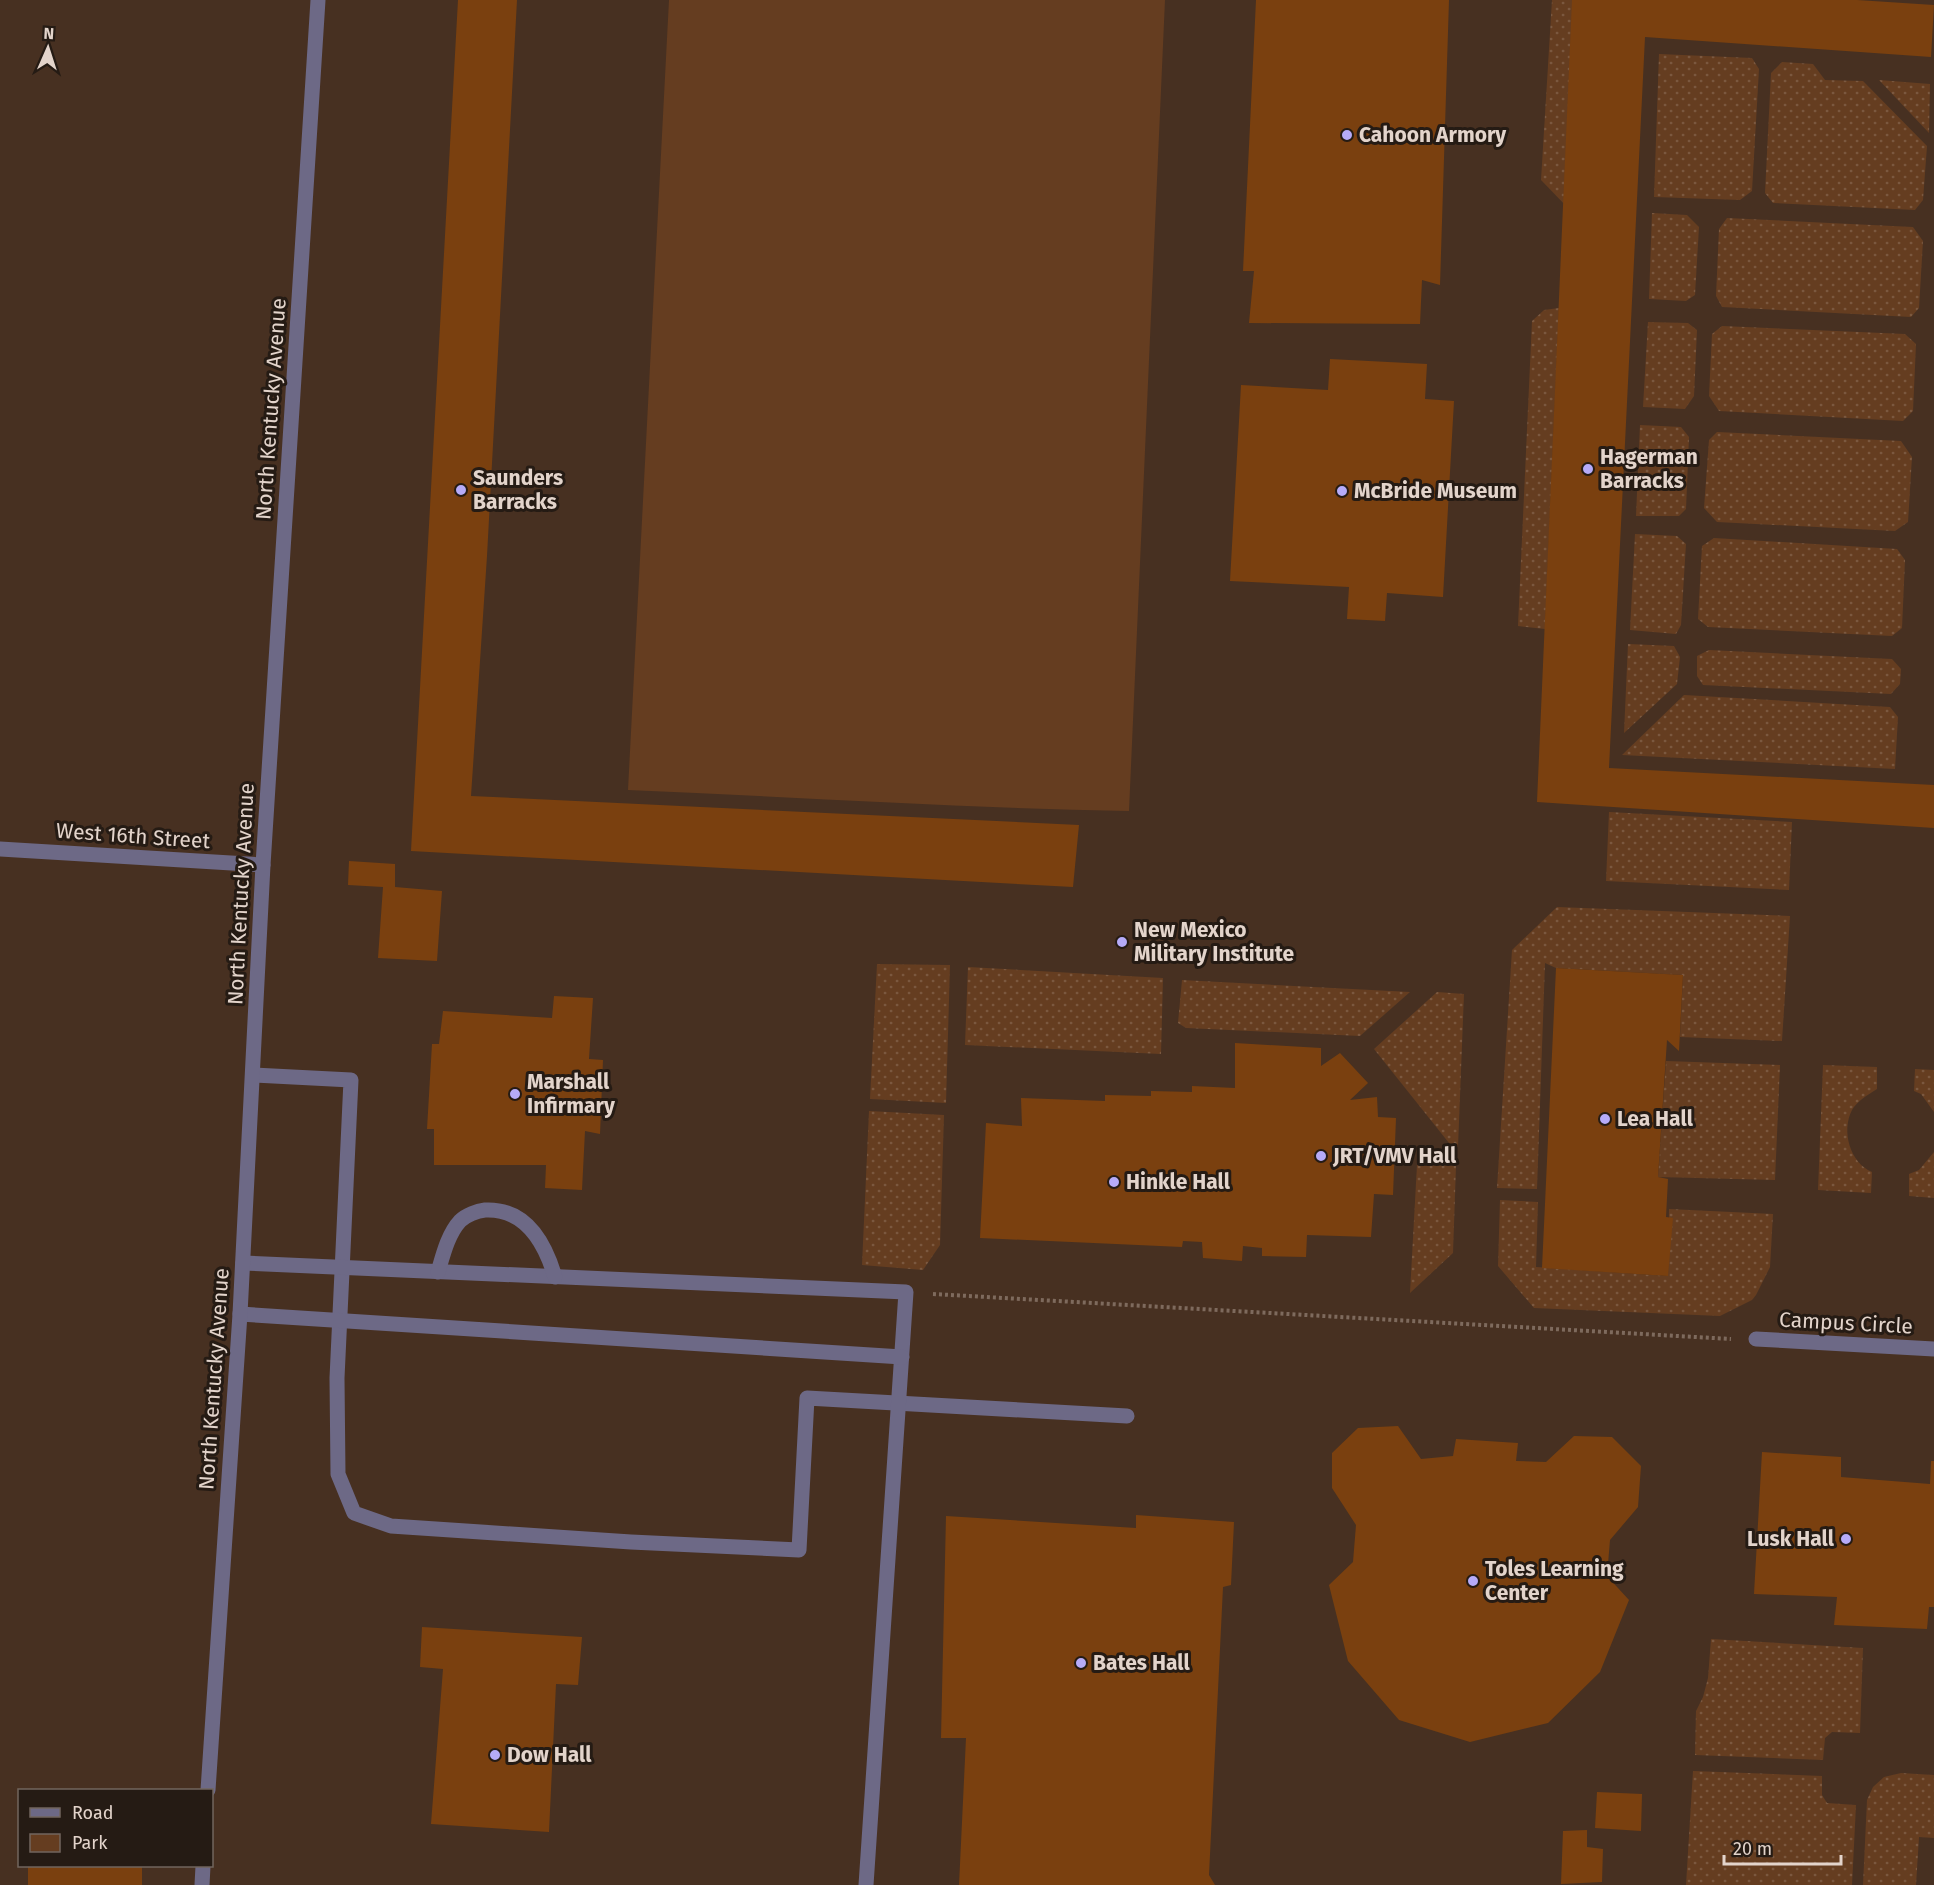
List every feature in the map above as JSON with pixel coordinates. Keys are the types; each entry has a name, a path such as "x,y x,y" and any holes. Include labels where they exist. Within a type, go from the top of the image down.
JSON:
{"street":[{"name":"North Kentucky Avenue","path":"208,1789 240,1314 263,865 318,0"},
{"name":"West 16th Street","path":"0,849 263,865"},
{"path":"253,1075 351,1080 338,1378 338,1474 354,1513 391,1526 631,1542 799,1550 807,1398 1127,1416"},
{"path":"438,1272 444,1252 461,1220 478,1211 496,1210 518,1218 533,1230 548,1253 555,1277"},
{"path":"243,1263 906,1292 866,1885"},
{"path":"240,1314 902,1358"},
{"name":"Campus Circle","path":"1756,1339 1934,1349"},
{"path":"202,1885 203,1867"}],"path":[{"path":"906,1292 1693,1339 1756,1339"}],"green space":[{"path":"669,0 1165,0 1129,811 941,805 628,790"},
{"path":"1552,0 1608,0 1570,210 1541,180"},
{"path":"1659,54 1752,58 1759,69 1752,191 1740,200 1654,197"},
{"path":"1782,62 1813,64 1825,80 1863,81 1927,146 1923,200 1915,210 1773,203 1765,193 1771,73"},
{"path":"1879,80 1930,84 1929,133"},
{"path":"1652,213 1687,215 1699,227 1695,295 1686,301 1649,299"},
{"path":"1727,218 1913,227 1923,241 1919,308 1911,317 1722,307 1716,296 1719,229"},
{"path":"1559,308 1545,629 1518,626 1532,321 1544,310"},
{"path":"1648,322 1688,323 1697,330 1694,396 1685,409 1643,407"},
{"path":"1722,326 1905,334 1916,344 1913,411 1903,421 1719,411 1709,396 1712,334"},
{"path":"1640,425 1681,427 1689,437 1686,509 1679,516 1636,516"},
{"path":"1717,432 1901,441 1912,457 1908,522 1895,531 1717,522 1704,508 1709,440"},
{"path":"1635,534 1677,536 1686,544 1681,625 1676,634 1630,630"},
{"path":"1714,538 1897,549 1905,560 1902,628 1892,636 1708,627 1698,619 1702,546"},
{"path":"1628,644 1674,646 1680,657 1677,684 1624,733"},
{"path":"1709,650 1892,659 1901,669 1900,684 1891,694 1703,685 1697,676 1697,656"},
{"path":"1684,695 1890,707 1898,717 1895,769 1622,755"},
{"path":"1609,812 1792,822 1789,890 1606,881"},
{"path":"1557,907 1790,916 1782,1041 1680,1037 1683,975 1556,968 1545,963 1537,1189 1497,1188 1512,950"},
{"path":"877,964 950,965 946,1103 870,1099"},
{"path":"968,967 1163,978 1161,1054 965,1045"},
{"path":"1182,980 1410,992 1360,1036 1186,1028 1178,1023"},
{"path":"1437,992 1464,994 1458,1147 1453,1148 1374,1049"},
{"path":"1666,1061 1780,1065 1775,1180 1658,1177"},
{"path":"1823,1065 1877,1067 1877,1089 1854,1107 1847,1127 1853,1154 1864,1168 1872,1172 1871,1193 1818,1190"},
{"path":"1915,1069 1934,1070 1934,1112 1921,1094 1914,1091"},
{"path":"869,1111 944,1115 940,1245 923,1270 862,1265"},
{"path":"1934,1152 1934,1198 1909,1196 1909,1174 1919,1170"},
{"path":"1417,1165 1456,1166 1453,1253 1410,1293"},
{"path":"1500,1200 1538,1202 1536,1267 1668,1276 1669,1209 1773,1214 1770,1267 1752,1300 1720,1316 1534,1308 1498,1266"},
{"path":"1711,1639 1863,1648 1860,1733 1832,1732 1825,1738 1823,1760 1695,1755 1696,1711 1708,1678"},
{"path":"1693,1771 1822,1776 1822,1795 1827,1803 1856,1805 1852,1885 1686,1885"},
{"path":"1901,1773 1934,1775 1934,1838 1919,1837 1916,1885 1863,1885 1867,1800 1873,1787 1884,1777"}],"building":[{"name":"Saunders Barracks","path":"458,0 517,0 487,556 471,796 1079,825 1073,887 411,851"},
{"name":"Cahoon Armory","path":"1256,0 1449,0 1440,285 1422,280 1420,324 1249,323 1254,271 1243,271"},
{"name":"Hagerman Barracks","path":"1572,0 1857,0 1934,5 1931,57 1645,37 1609,768 1934,785 1934,828 1537,802"},
{"name":"McBride Museum","path":"1330,359 1427,364 1425,399 1454,401 1443,597 1387,593 1385,621 1347,619 1349,587 1230,581 1241,385 1328,390"},
{"path":"349,861 395,864 395,887 442,891 437,961 378,958 383,887 348,885"},
{"name":"Lea Hall","path":"1556,968 1683,975 1679,1051 1667,1040 1658,1177 1668,1179 1666,1217 1673,1218 1668,1276 1542,1268"},
{"name":"Marshall Infirmary","path":"554,996 593,998 589,1059 603,1060 600,1134 585,1131 582,1190 545,1188 546,1165 434,1165 434,1129 427,1129 432,1044 439,1044 443,1011 552,1018"},
{"path":"1235,1043 1321,1048 1321,1066 1340,1053 1368,1083 1350,1100 1377,1097 1378,1117 1396,1118 1393,1195 1374,1194 1371,1237 1307,1235 1306,1257 1262,1256 1262,1248 1243,1246 1242,1261 1203,1258 1202,1242 1183,1241 1182,1247 980,1238 986,1123 1022,1126 1021,1098 1105,1101 1105,1095 1151,1096 1151,1091 1192,1092 1192,1086 1235,1088"},
{"name":"Toles Learning Center","path":"1398,1426 1421,1459 1453,1456 1456,1439 1518,1443 1516,1461 1546,1462 1574,1436 1612,1437 1641,1466 1638,1507 1610,1540 1607,1576 1629,1600 1600,1672 1548,1723 1470,1742 1399,1720 1348,1661 1329,1585 1353,1562 1356,1525 1332,1488 1332,1453 1358,1428"},
{"name":"Lusk Hall","path":"1762,1452 1841,1457 1841,1477 1930,1484 1931,1461 1934,1461 1934,1607 1929,1607 1927,1629 1834,1625 1837,1597 1754,1594"},
{"name":"Bates Hall","path":"1136,1515 1234,1522 1231,1585 1223,1587 1209,1875 1215,1885 959,1885 966,1738 941,1738 946,1516 1136,1528"},
{"name":"Dow Hall","path":"422,1627 582,1637 578,1685 556,1684 549,1832 431,1824 443,1669 420,1667"},
{"path":"1597,1792 1642,1794 1641,1831 1595,1828"},
{"path":"1587,1830 1587,1847 1603,1849 1602,1882 1561,1884 1563,1831"},
{"path":"28,1867 142,1867 142,1885 28,1885"}],"place":[{"name":"Cahoon Armory","path":"1347,135"},
{"name":"Hagerman Barracks","path":"1588,469"},
{"name":"Saunders Barracks","path":"461,490"},
{"name":"McBride Museum","path":"1342,491"},
{"name":"New Mexico Military Institute","path":"1122,942"},
{"name":"Marshall Infirmary","path":"515,1094"},
{"name":"Lea Hall","path":"1605,1119"},
{"name":"JRT/VMV Hall","path":"1321,1156"},
{"name":"Hinkle Hall","path":"1114,1182"},
{"name":"Lusk Hall","path":"1846,1539"},
{"name":"Toles Learning Center","path":"1473,1581"},
{"name":"Bates Hall","path":"1081,1663"},
{"name":"Dow Hall","path":"495,1755"}]}
